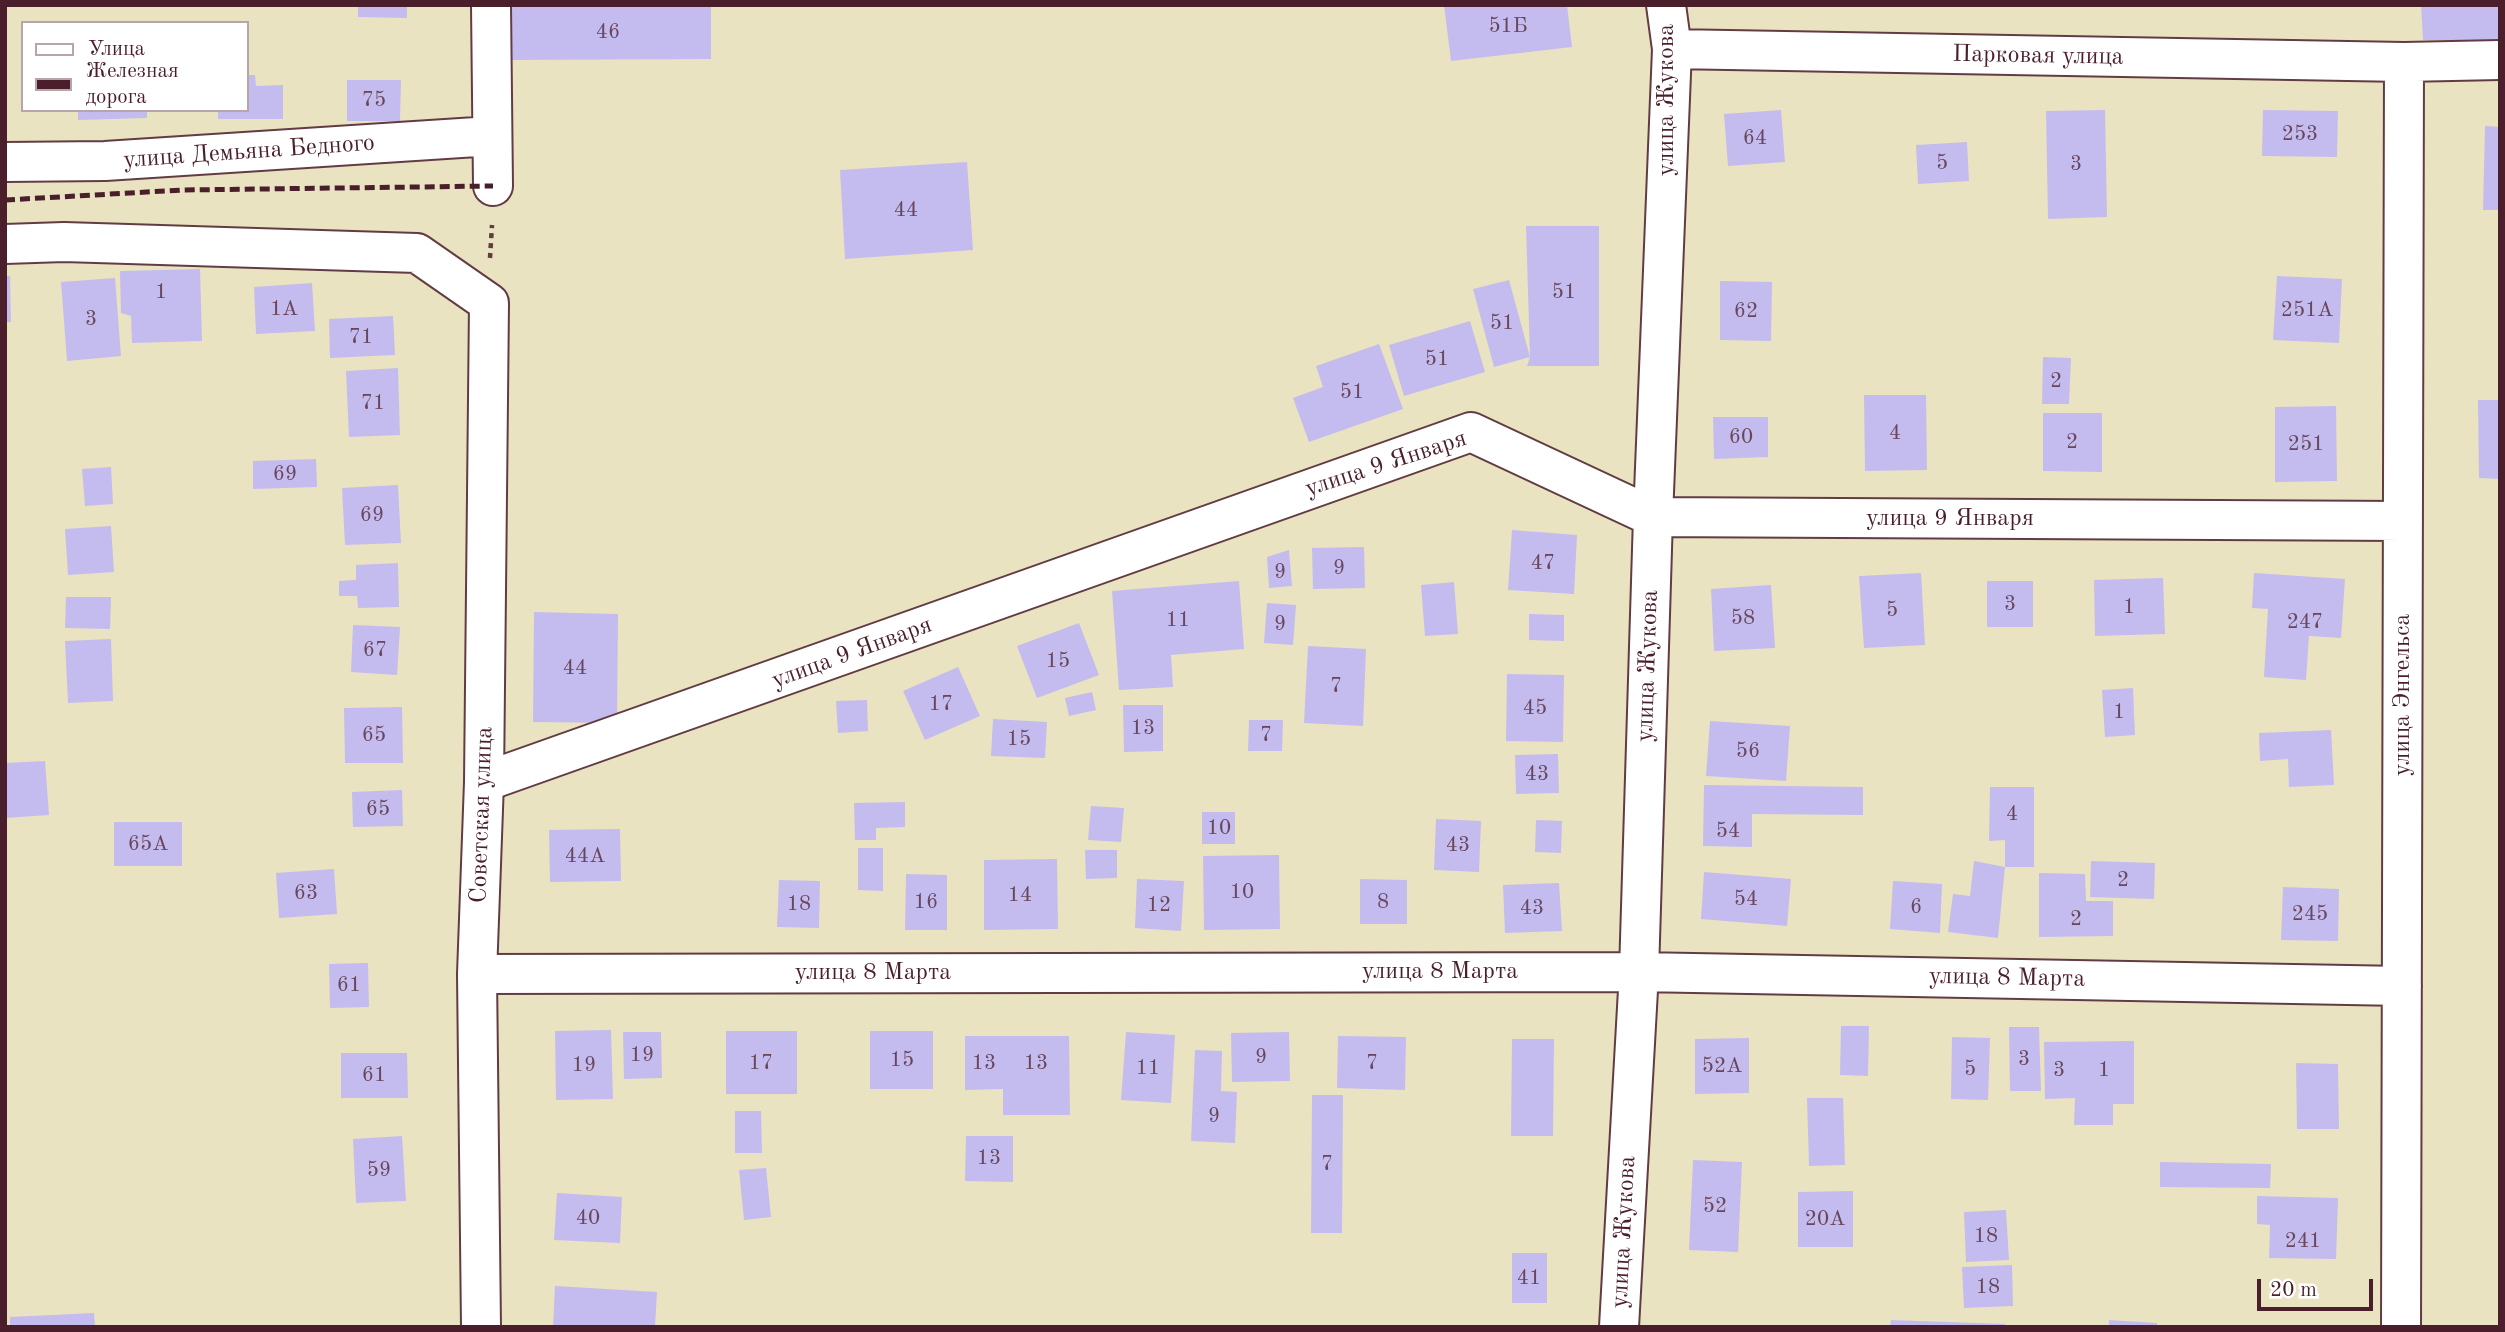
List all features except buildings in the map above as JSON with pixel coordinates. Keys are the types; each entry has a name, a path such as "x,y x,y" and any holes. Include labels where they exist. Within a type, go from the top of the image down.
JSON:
{"street":[{"path":"491,5 493,186"},
{"name":"улица Жукова","path":"1619,1327 1639,972 1653,517 1672,49 1666,5"},
{"name":"Парковая улица","path":"1672,49 2404,62 2500,60"},
{"name":"улица Энгельса","path":"2401,1327 2404,62"},
{"name":"улица Демьяна Бедного","path":"5,162 105,161 492,136"},
{"path":"5,244 64,242 417,253 489,303"},
{"name":"Советская улица","path":"481,1327 477,974 484,782 489,303"},
{"name":"улица 9 Января","path":"484,782 1471,432 1653,517 2403,522"},
{"name":"улица 8 Марта","path":"477,974 1639,972 2402,986"}],"path":[{"path":"489,303 493,186"}],"railway":[{"path":"5,200 183,190 493,186"}]}
